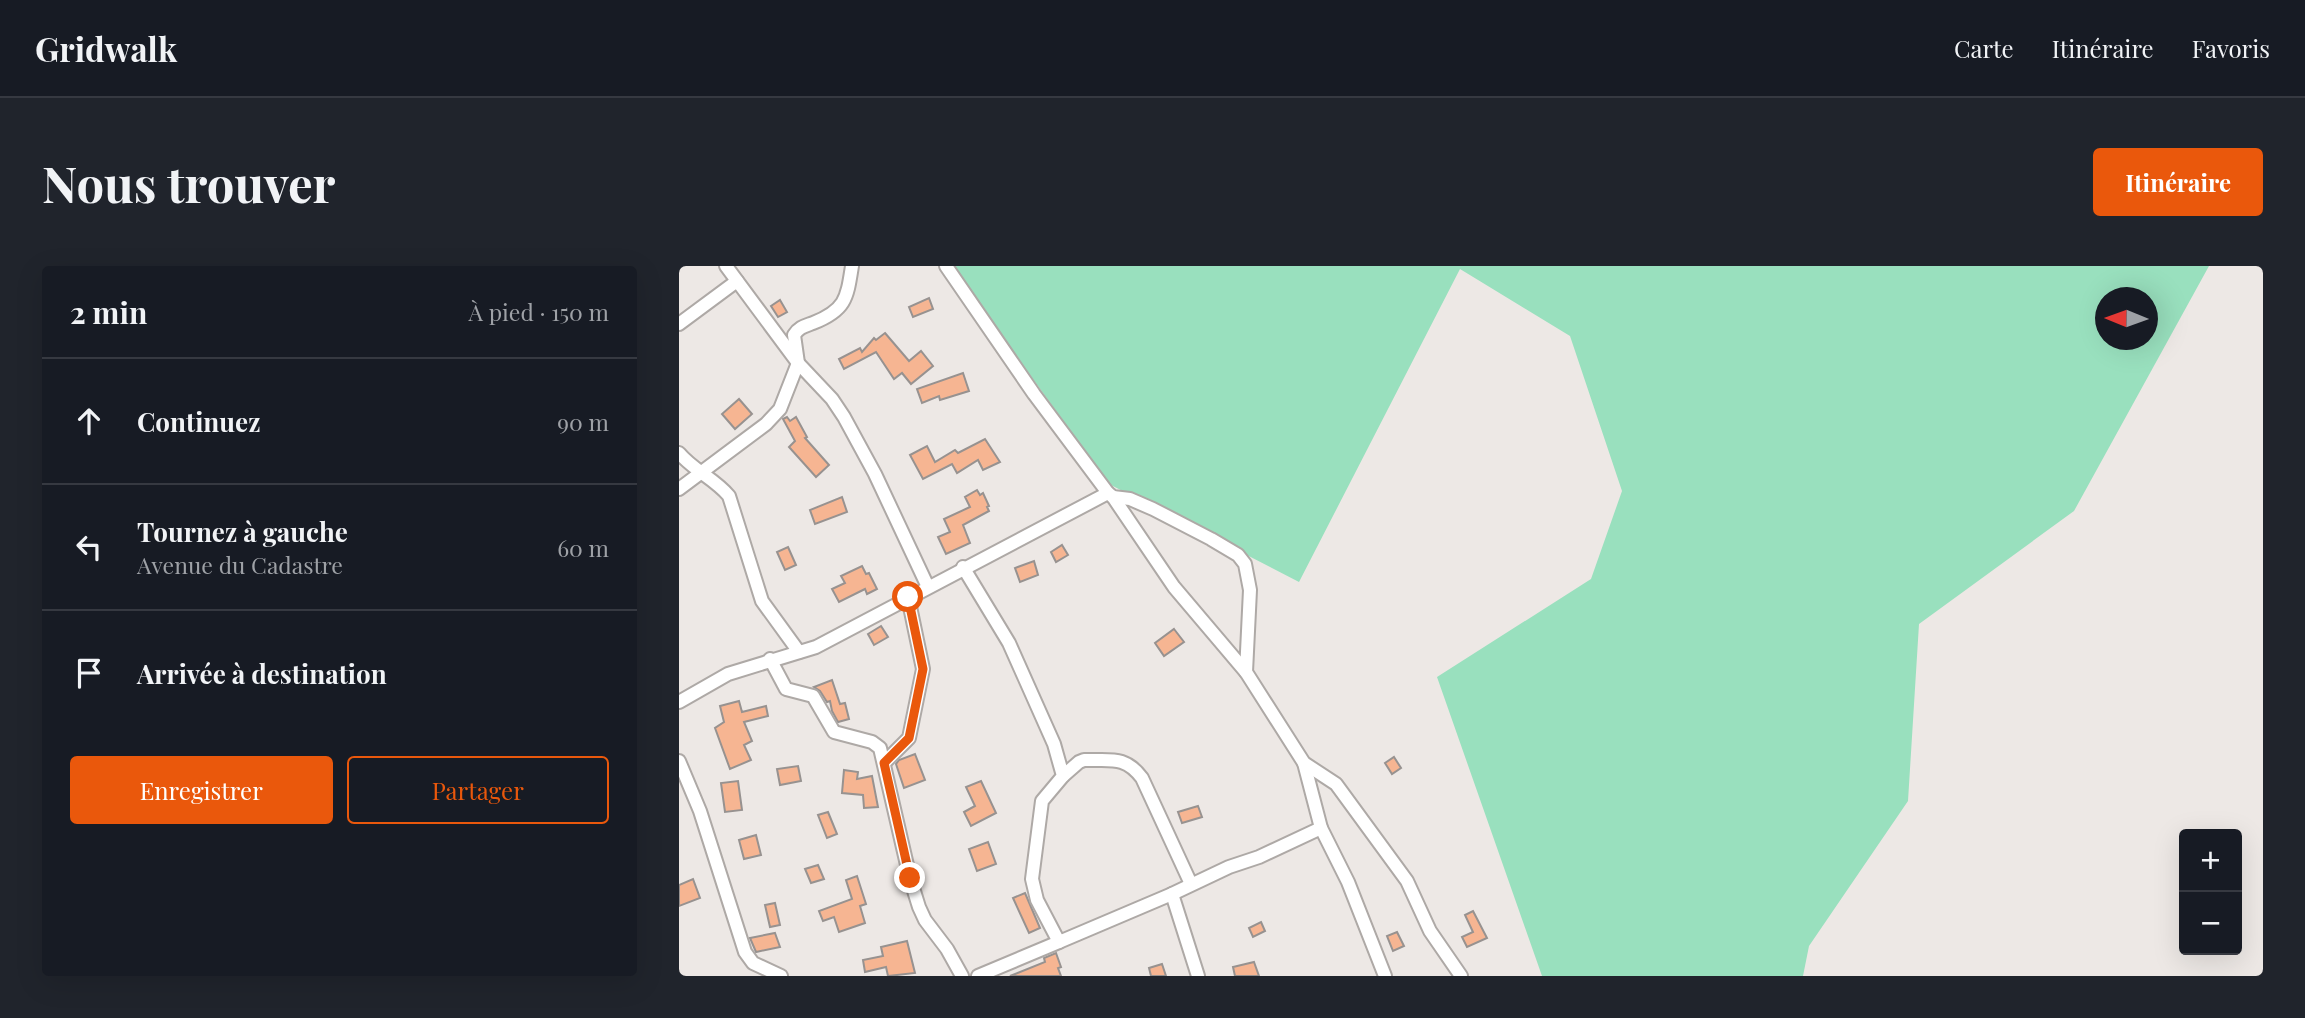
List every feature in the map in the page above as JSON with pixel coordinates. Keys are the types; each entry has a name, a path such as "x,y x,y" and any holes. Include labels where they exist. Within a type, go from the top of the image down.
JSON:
{"street":[{"path":"726,266 798,363 832,399 875,474 928,587"},
{"path":"679,489 766,424 779,409 798,363 795,345 797,330 825,318 842,305 848,296 852,266"},
{"path":"946,266 1034,394 1111,495 1174,587 1245,672 1304,763 1321,828 1348,882 1385,976"},
{"path":"679,324 737,281"},
{"path":"679,453 702,474 721,486 729,496 762,601 799,652"},
{"path":"679,702 728,674 816,647 963,567 1111,495 1130,499 1211,538 1238,555 1245,564 1250,590 1245,672"},
{"path":"963,567 1009,643 1054,744 1063,776"},
{"path":"884,763 909,738 923,669 908,597"},
{"path":"770,659 786,689 813,696 834,732 876,744 880,748 919,907 962,976"},
{"path":"679,761 700,811 745,951 753,963 781,976"},
{"path":"1059,942 1037,900 1032,879 1042,801 1079,762 1126,762 1133,766 1147,788 1191,884"},
{"path":"1304,763 1336,784 1407,881 1430,931 1461,976"},
{"path":"978,976 1321,828"},
{"path":"1172,894 1198,976"}],"green space":[{"path":"951,266 2209,266 2074,511 1919,624 1908,801 1809,946 1803,976 1542,976 1437,677 1591,579 1622,491 1570,336 1460,269 1299,582 1109,484"}],"building":[{"path":"929,298 933,309 913,317 909,307"},
{"path":"780,300 787,312 778,317 771,306"},
{"path":"885,333 909,361 921,351 933,366 911,384 902,373 894,379 876,352 844,369 839,359 860,348 862,352 874,338 876,340"},
{"path":"963,373 969,391 940,400 939,396 922,403 917,389"},
{"path":"739,399 752,414 735,429 722,414"},
{"path":"787,417 790,421 796,417 807,437 805,438 829,465 816,477 789,447 795,441 783,419"},
{"path":"985,439 1000,462 983,470 978,460 957,473 952,464 923,479 910,455 927,446 935,462 955,450 958,453"},
{"path":"977,490 980,495 983,493 989,511 963,525 970,543 946,554 938,537 950,532 944,519 970,507 965,497"},
{"path":"842,497 847,512 815,524 810,510"},
{"path":"1062,545 1068,555 1056,562 1051,552"},
{"path":"788,547 796,565 785,570 777,552"},
{"path":"1034,561 1038,575 1020,582 1015,568"},
{"path":"862,566 877,589 867,594 865,589 839,602 832,589 845,583 841,576"},
{"path":"881,626 888,637 874,645 868,634"},
{"path":"1174,629 1184,642 1164,656 1155,643"},
{"path":"832,680 840,704 845,703 849,719 838,722 830,701 827,702 814,687"},
{"path":"739,701 742,712 766,706 768,716 744,722 752,741 744,745 751,760 730,769 715,728 724,722 720,706"},
{"path":"915,754 925,780 904,788 896,764 899,760"},
{"path":"1394,757 1401,768 1392,774 1385,763"},
{"path":"798,766 801,781 780,785 777,769"},
{"path":"844,770 858,772 857,779 872,776 878,807 864,808 863,795 842,793"},
{"path":"738,781 742,810 725,812 721,783"},
{"path":"981,781 996,813 971,826 964,812 975,806 966,787"},
{"path":"1198,806 1202,817 1182,823 1178,812"},
{"path":"828,812 837,834 827,838 818,815"},
{"path":"756,835 761,855 744,859 739,840"},
{"path":"988,842 996,864 977,871 969,849"},
{"path":"818,865 824,879 811,883 805,869"},
{"path":"857,876 866,904 860,906 865,923 839,932 834,917 823,921 819,911 852,899 846,880"},
{"path":"693,879 700,898 679,906 679,885"},
{"path":"1025,893 1040,928 1029,933 1013,898"},
{"path":"775,903 780,925 770,927 765,905"},
{"path":"1473,911 1487,938 1467,947 1462,937 1473,932 1465,915"},
{"path":"1261,922 1265,931 1253,937 1249,928"},
{"path":"1397,932 1404,946 1393,951 1387,936"},
{"path":"775,933 780,947 756,952 750,938"},
{"path":"907,941 915,973 888,976 886,967 865,972 863,960 883,956 881,947"},
{"path":"1056,953 1061,976 1010,976 1045,962 1044,958"},
{"path":"1254,962 1259,976 1235,976 1233,967"},
{"path":"1162,964 1166,976 1151,976 1149,968"}],"route":[{"path":"908,597 923,669 909,738 884,763 910,878"}]}
